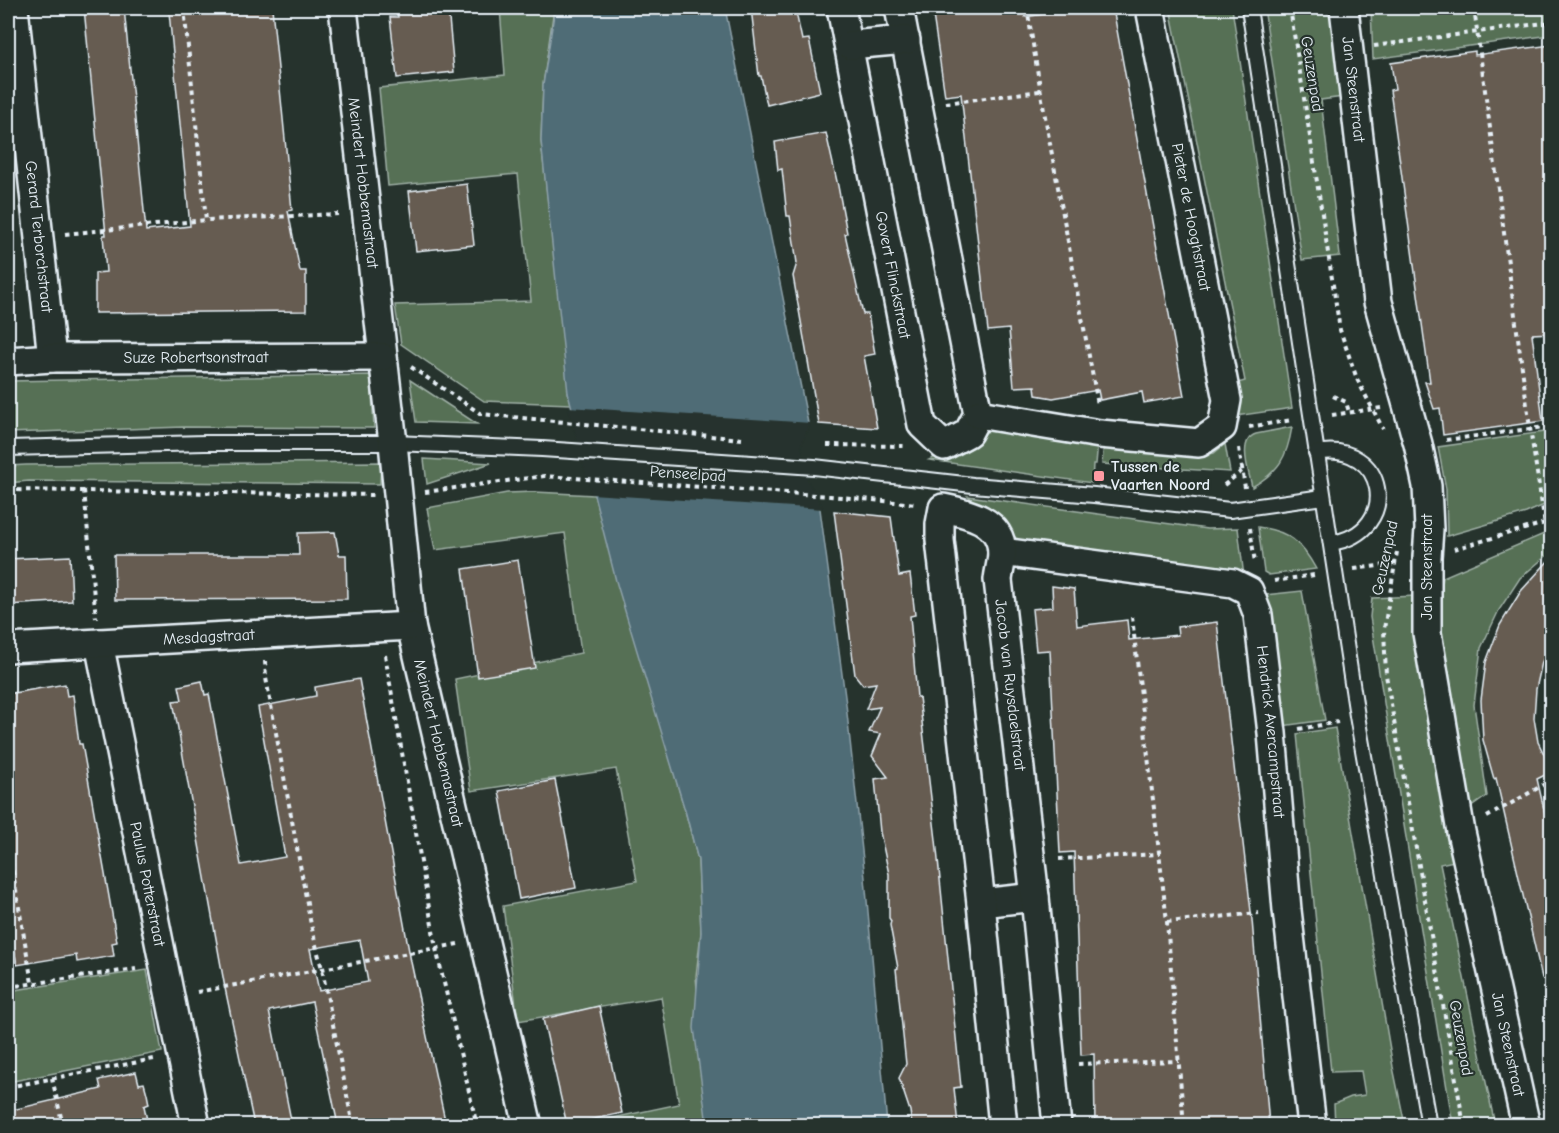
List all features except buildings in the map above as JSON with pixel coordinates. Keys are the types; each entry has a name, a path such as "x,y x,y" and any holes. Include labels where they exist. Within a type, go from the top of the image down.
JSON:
{"street":[{"name":"Gerard Terborchstraat","path":"14,8 52,358"},
{"name":"Meindert Hobbemastraat","path":"343,8 393,443 411,626 528,1125"},
{"name":"Govert Flinckstraat","path":"841,8 922,425 944,446"},
{"path":"899,8 978,414 968,434 944,446"},
{"name":"Pieter de Hooghstraat","path":"1100,434 1199,443 1222,427 1227,400 1150,8"},
{"name":"Jan Steenstraat","path":"1344,8 1347,50 1378,302 1418,444 1427,486 1429,529 1427,633 1461,832 1526,1125"},
{"path":"850,45 906,40"},
{"name":"Suze Robertsonstraat","path":"8,360 382,357"},
{"path":"978,414 1100,434"},
{"path":"1002,552 997,535 983,519 969,513 943,508 940,540 981,903 1003,1125"},
{"name":"Hendrick Avercampstraat","path":"1002,552 1233,583 1250,591 1258,615 1272,733 1287,910 1312,1125"},
{"name":"Jacob van Ruysdaelstraat","path":"1002,552 998,580 1035,897 1057,1125"},
{"name":"Mesdagstraat","path":"8,648 411,626"},
{"name":"Paulus Potterstraat","path":"99,643 196,1125"},
{"path":"981,903 1035,897"}],"lane":[{"path":"1249,8 1357,716 1429,1125"},
{"path":"8,448 205,443 393,443 542,449 814,467 1230,510 1323,497"},
{"path":"1316,453 1331,450 1345,452 1358,458 1369,468 1376,482 1378,496 1376,511 1369,524 1359,534 1345,541 1331,543"}],"path":[{"path":"184,8 206,220"},
{"path":"1027,8 1040,91 1098,400 1100,434"},
{"name":"Geuzenpad","path":"1290,8 1340,330 1358,380 1388,438"},
{"path":"1474,8 1545,524"},
{"path":"1347,50 1551,22"},
{"path":"918,107 1040,91"},
{"path":"39,237 206,220 366,213"},
{"path":"382,357 404,363 481,414 746,439"},
{"path":"1333,396 1346,402 1349,412"},
{"path":"1418,444 1551,426"},
{"path":"826,445 944,446"},
{"path":"1224,485 1243,471"},
{"name":"Penseelpad","path":"398,496 544,476 830,496 925,504 943,508"},
{"path":"8,489 398,496"},
{"path":"84,490 99,643"},
{"name":"Geuzenpad","path":"1400,544 1394,564 1384,628 1386,675 1464,1125"},
{"path":"1269,582 1335,572"},
{"path":"1132,617 1167,922 1184,1125"},
{"path":"381,628 436,948 477,1125"},
{"path":"265,634 266,678 310,925 322,969 353,1125"},
{"path":"1272,733 1338,722"},
{"path":"1461,832 1551,780"},
{"path":"8,844 32,984"},
{"path":"1031,861 1160,854"},
{"path":"1167,922 1287,910"},
{"path":"170,997 484,940"},
{"path":"8,987 164,965"},
{"path":"8,1087 182,1054"},
{"path":"1051,1065 1179,1061"},
{"path":"52,1078 63,1125"}],"green space":[{"path":"500,8 554,8 543,85 541,141 571,404 484,401 401,344 395,305 531,301 518,174 388,186 379,88 505,75"},
{"path":"1170,8 1232,8 1292,408 1236,416 1234,384 1245,381"},
{"path":"1264,8 1334,8 1343,97 1321,100 1340,256 1302,260"},
{"path":"1371,8 1551,8 1551,35 1373,59"},
{"path":"371,375 374,428 184,427 8,433 8,381"},
{"path":"410,380 477,424 416,422"},
{"path":"1292,427 1280,463 1269,475 1252,487 1246,457 1250,437"},
{"path":"1000,428 1098,442 1092,483 929,460 973,438"},
{"path":"1551,431 1551,502 1526,513 1447,536 1446,489 1438,447"},
{"path":"1104,443 1200,456 1214,453 1225,444 1230,472 1102,464"},
{"path":"424,459 491,463 427,484"},
{"path":"381,462 380,484 29,481 8,483 8,466"},
{"path":"507,493 594,495 686,814 698,860 701,932 696,976 707,1125 580,1125 679,1104 661,997 518,1021 503,906 637,881 616,769 471,791 455,679 581,653 565,533 435,550 427,508"},
{"path":"968,496 1207,529 1238,528 1244,577 1023,544"},
{"path":"1258,527 1278,531 1293,539 1316,569 1269,575 1264,572"},
{"path":"1551,531 1551,552 1520,578 1499,610 1481,648 1474,705 1487,796 1467,810 1437,622 1443,577"},
{"path":"1302,591 1325,720 1282,726 1265,595"},
{"path":"1416,596 1454,861 1440,864 1495,1125 1453,1125 1370,617 1372,598"},
{"path":"1335,728 1405,1125 1335,1125 1334,1104 1351,1097 1365,1095 1361,1071 1331,1072 1297,734"},
{"path":"147,970 162,1052 8,1082 8,991"}],"water":[{"path":"555,8 725,8 808,423 798,444 805,482 820,509 846,704 865,878 887,1125 707,1125 694,1028 701,932 698,860 616,581 568,393 541,141 543,85"}],"pier":[{"path":"568,407 811,423 801,445 808,481 823,509 591,494"}],"place":[{"name":"Tussen de Vaarten Noord","path":"1099,476"}]}
